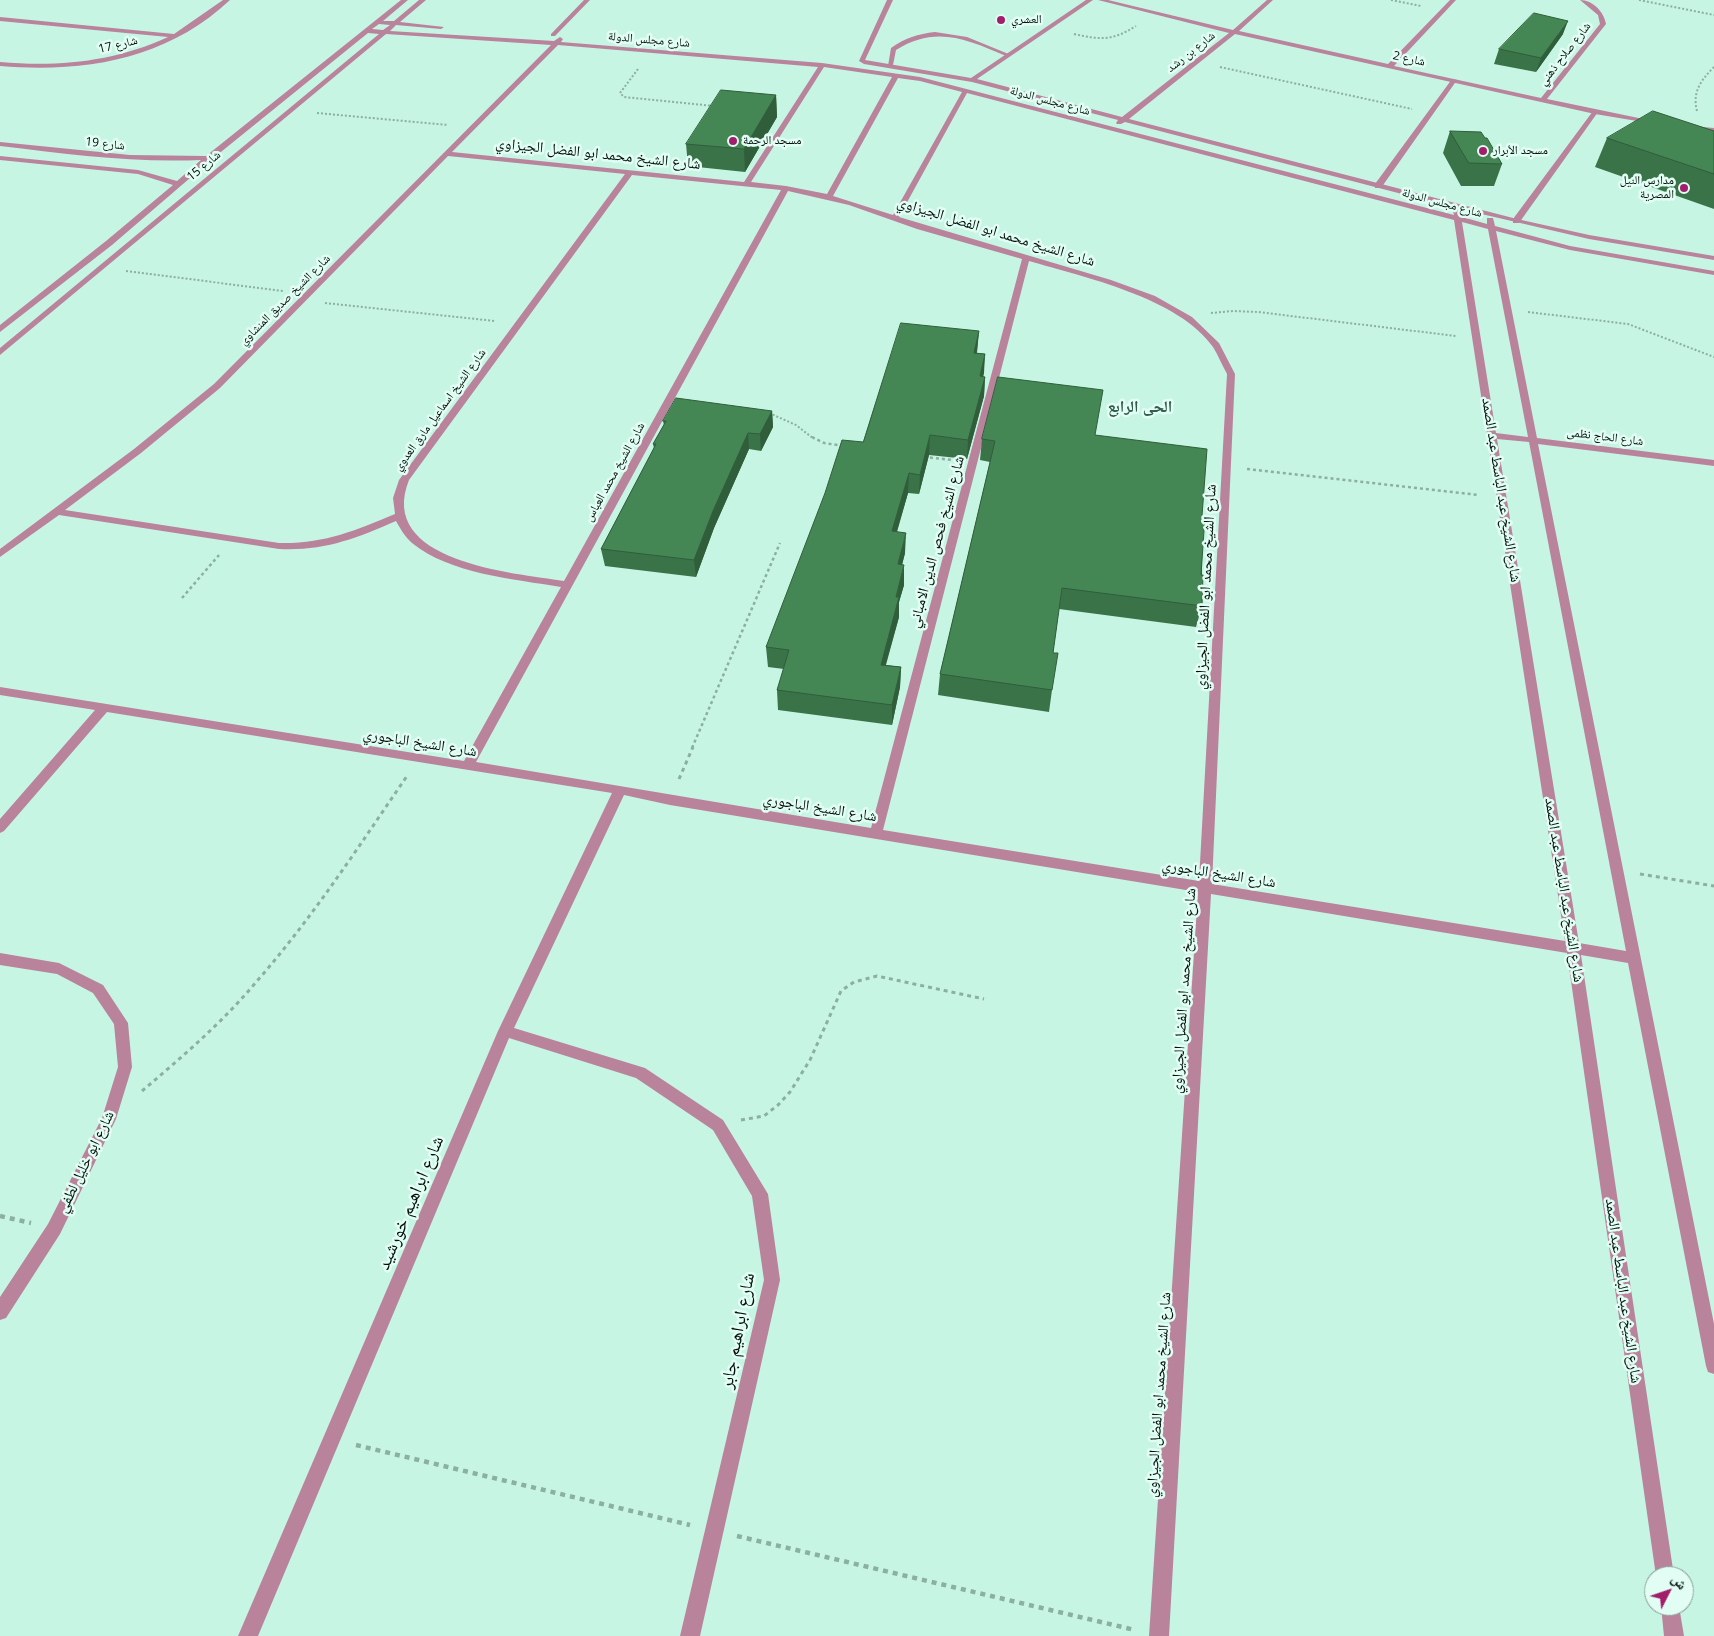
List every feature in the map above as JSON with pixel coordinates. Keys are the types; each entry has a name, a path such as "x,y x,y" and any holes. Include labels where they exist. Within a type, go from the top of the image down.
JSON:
{"street":[{"name":"شارع 17","path":"0,64 39,67 100,61 137,52 174,36 227,0"},
{"name":"شارع 15","path":"0,329 108,243 208,158 405,0"},
{"name":"شارع 15","path":"0,352 423,0"},
{"path":"555,39 587,0"},
{"path":"862,61 890,0"},
{"path":"972,80 1090,0"},
{"name":"شارع 2","path":"1101,0 1234,32 1544,99 1595,112 1657,123"},
{"name":"شارع بن رشد","path":"1112,129 1234,32 1270,0"},
{"path":"1390,66 1453,0"},
{"name":"شارع صلاح ذهني","path":"1544,99 1603,24 1601,14 1583,0"},
{"path":"0,19 174,36"},
{"path":"378,22 449,28"},
{"name":"شارع مجلس الدولة","path":"487,30 653,51 822,66 896,75 966,90 1112,129 1457,212 1489,215 1598,238 1714,258"},
{"name":"شارع مجلس الدولة","path":"368,31 555,39"},
{"path":"890,65 893,49 905,40 927,34 954,34 977,40 1008,55"},
{"name":"شارع مجلس الدولة","path":"563,36 834,59"},
{"name":"شارع الشيخ صديق المنشاوي","path":"0,554 171,426 216,386 306,298 474,127 555,39 563,36"},
{"path":"811,65 816,57"},
{"name":"شارع مجلس الدولة","path":"853,60 972,80 1124,119 1378,186 1457,212 1491,228 1570,248 1714,273"},
{"path":"746,184 822,66"},
{"path":"829,197 896,75"},
{"path":"1378,186 1454,80"},
{"path":"895,218 966,90"},
{"path":"1516,221 1595,112"},
{"path":"1684,127 1714,130"},
{"path":"1702,128 1706,136"},
{"name":"شارع 19","path":"0,144 127,158 180,160 208,158"},
{"name":"شارع الشيخ محمد ابو الفضل الجيزاوي","path":"447,154 786,188 829,197 1108,282 1152,298 1189,319 1216,345 1231,374 1205,888 1159,1636"},
{"name":"شارع 19","path":"0,158 138,172 160,177 178,184"},
{"name":"شارع الشيخ اسماعيل مارق العدوي","path":"399,516 398,498 404,480 630,172"},
{"name":"شارع الشيخ محمد العباس","path":"467,767 786,188"},
{"name":"شارع الشيخ عبد الباسط عبد الصمد","path":"1457,212 1573,948 1664,1566"},
{"path":"1489,215 1714,1366"},
{"path":"108,243 128,244"},
{"name":"شارع الشيخ فحص الدين الامباني","path":"876,834 1026,258"},
{"name":"شارع الحاج نظمى","path":"1492,435 1714,463"},
{"path":"56,512 303,548 329,544 399,516 410,537 433,554 464,566 567,585"},
{"name":"شارع الشيخ الباجوري","path":"0,691 620,790 670,800 1634,958"},
{"path":"0,828 104,708"},
{"name":"شارع ابراهيم خورشيد","path":"248,1636 505,1031 620,790"},
{"name":"شارع ابو خليل لطفي","path":"0,958 59,969 98,989 121,1023 125,1067 109,1119 54,1229 0,1312"},
{"name":"شارع ابراهيم جابر","path":"505,1031 640,1073 718,1125 760,1194 772,1280 690,1636"},
{"path":"1671,1616 1674,1636"}],"path":[{"path":"1391,0 1444,10"},
{"path":"1639,0 1714,14"},
{"path":"1049,28 1094,39 1113,39 1120,37 1155,13"},
{"path":"653,51 621,89 620,93 624,97 722,107"},
{"path":"1196,62 1429,113"},
{"path":"1702,128 1694,103 1694,94 1697,85 1714,67"},
{"path":"289,110 474,127"},
{"path":"101,268 306,298 518,324"},
{"path":"1507,309 1628,324 1644,328 1686,349 1714,358"},
{"path":"1189,319 1209,313 1258,312 1477,339"},
{"path":"760,412 784,418 814,439 846,447"},
{"path":"924,457 973,463"},
{"path":"1227,467 1502,498"},
{"path":"182,598 233,539"},
{"path":"670,800 780,543"},
{"path":"109,1119 190,1050 257,982 311,914 418,759"},
{"path":"1617,870 1714,886"},
{"path":"718,1125 762,1116 784,1098 801,1077 842,992 851,983 863,977 877,976 984,999"},
{"path":"333,1439 1159,1636"}],"building":[{"path":"1534,13 1568,21 1541,58 1499,49"},
{"path":"721,90 776,95 744,149 686,144"},
{"path":"1653,111 1714,131 1714,174 1607,138"},
{"path":"1450,131 1481,132 1487,138 1502,164 1469,163"},
{"path":"901,323 979,331 974,353 985,354 980,376 985,377 968,440 930,435 920,475 909,473 892,531 906,533 898,564 904,565 896,597 899,597 881,665 901,667 892,705 777,690 789,650 766,647 825,493 842,440 863,442"},
{"path":"998,377 1103,390 1095,435 1207,449 1202,516 1205,516 1201,575 1203,575 1202,606 1062,588 1053,653 1058,653 1052,690 940,674 995,441 982,439"},
{"path":"676,398 772,411 760,434 748,433 713,511 694,560 601,549 656,444 653,444"}],"place":[{"name":"العشري","path":"1001,20"},
{"name":"مسجد الرحمة","path":"733,141"},
{"name":"مسجد الأبرار","path":"1483,151"},
{"name":"مدارس النيل المصرية","path":"1684,188"}],"district":[{"name":"الحى الرابع","path":"1140,407"}]}
